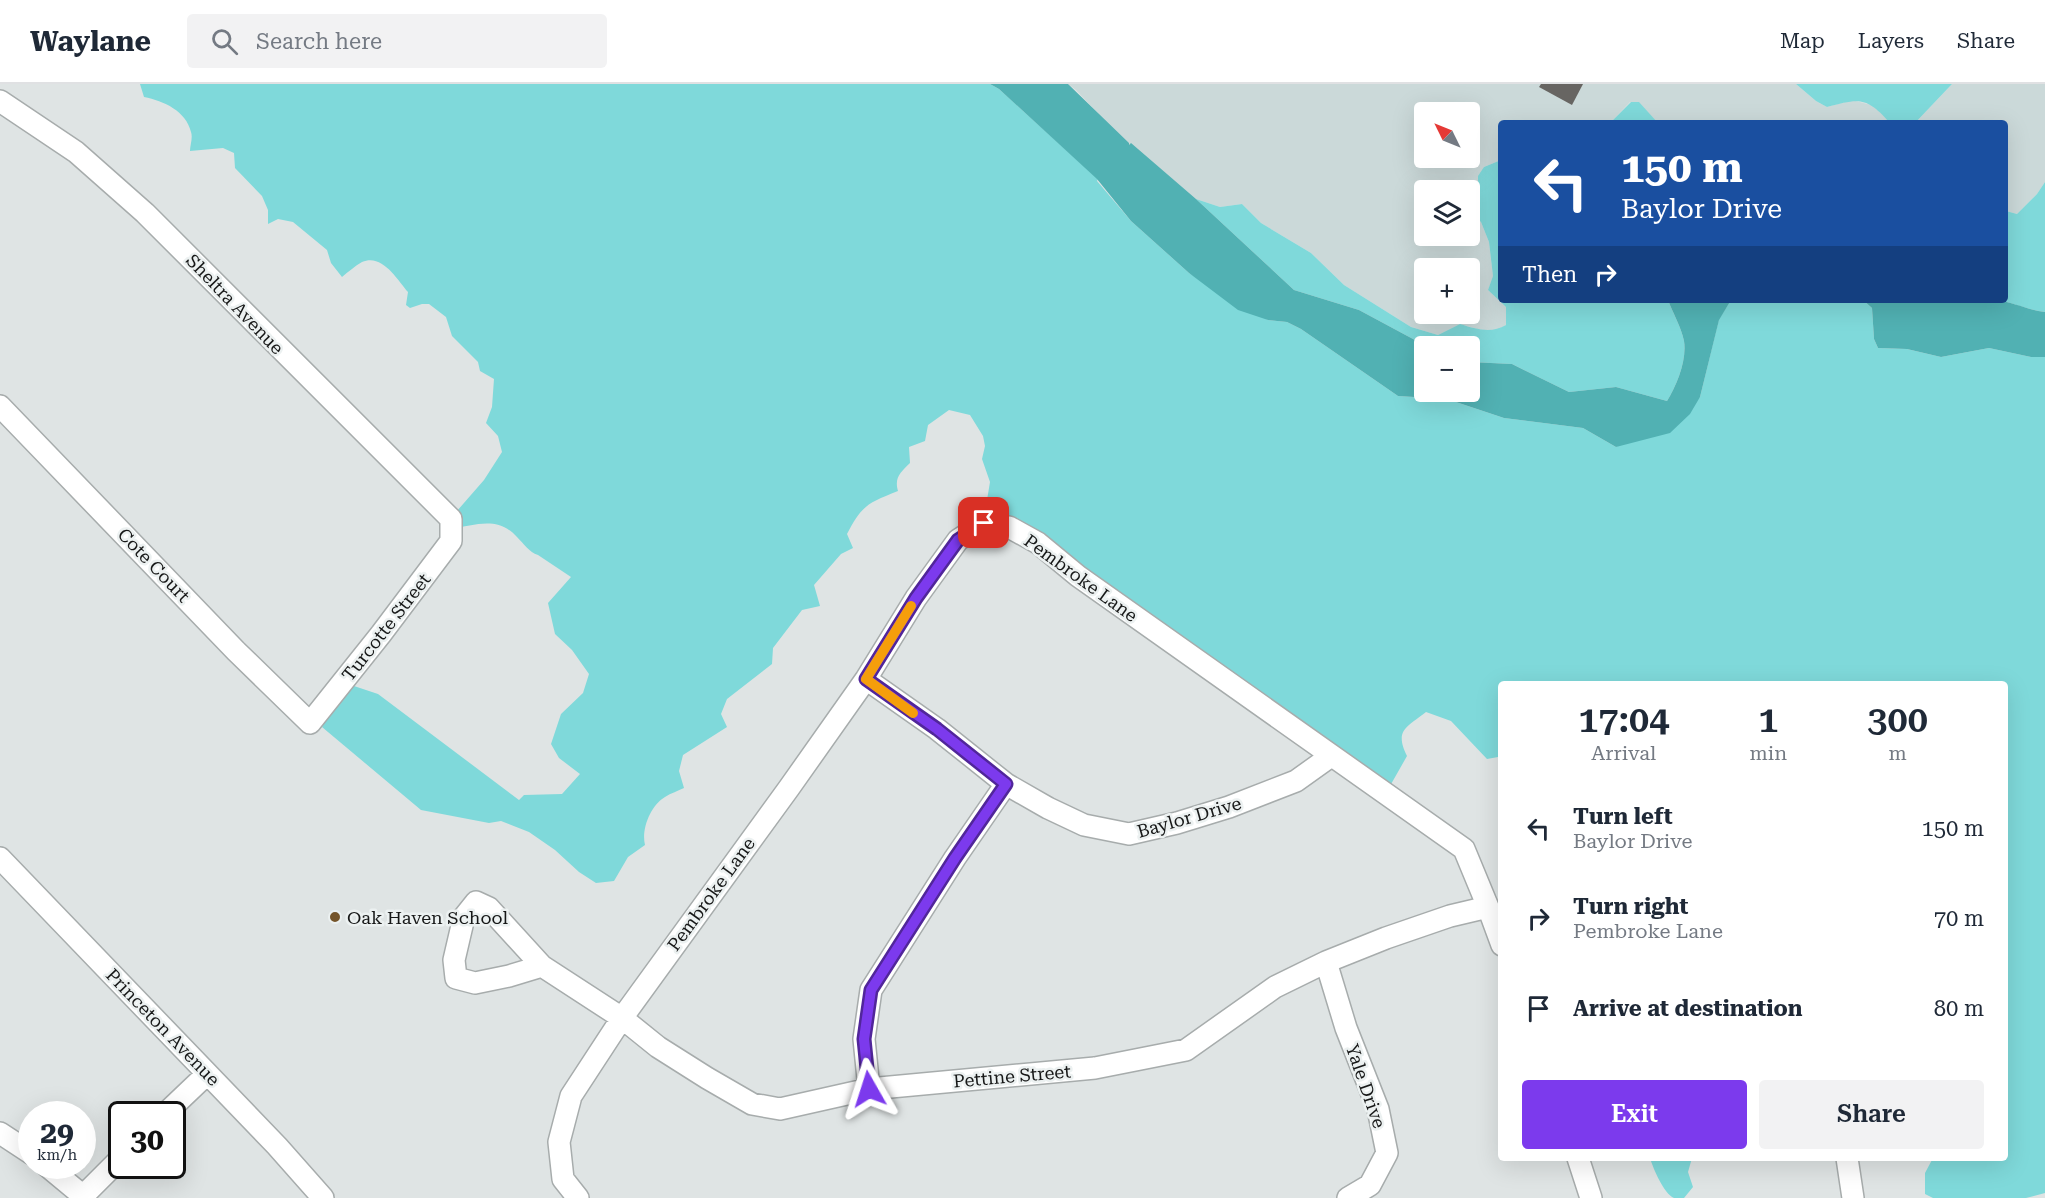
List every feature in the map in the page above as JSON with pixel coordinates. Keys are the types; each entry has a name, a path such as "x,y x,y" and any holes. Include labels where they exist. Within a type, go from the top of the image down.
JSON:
{"street":[{"name":"Sheltra Avenue","path":"0,100 76,152 144,213 451,519 450,527"},
{"name":"Cote Court","path":"0,406 236,651 310,723"},
{"name":"Pembroke Lane","path":"578,1198 562,1179 559,1142 571,1096 622,1017 866,679 916,598 958,540 984,523 1009,528 1038,543 1078,576 1464,849 1498,934"},
{"name":"Turcotte Street","path":"310,723 452,541 450,527"},
{"name":"Baylor Drive","path":"866,679 937,729 1006,784 1084,825 1129,834 1177,823 1277,789 1296,781 1331,756"},
{"path":"869,1089 864,1039 871,990 955,858 1006,784"},
{"name":"Princeton Avenue","path":"0,858 277,1146 323,1198"},
{"name":"Pettine Street","path":"542,966 475,983 456,978 454,960 464,917 476,902 489,908 542,966 622,1017 658,1047 752,1104 780,1109 869,1089 1095,1068 1186,1050 1275,987 1326,962 1450,916 1488,907"},
{"name":"Yale Drive","path":"1326,962 1346,1028 1378,1109 1387,1153 1370,1185 1348,1198"},
{"path":"179,1101 207,1074"},
{"path":"0,1133 18,1145"},
{"path":"1579,1161 1591,1198"},
{"path":"1847,1161 1853,1198"},
{"path":"62,1179 81,1196 108,1170"}],"shaded area":[{"path":"140,84 990,84 999,89 1098,179 1097,181 1131,221 1189,273 1268,320 1287,322 1301,329 1398,396 1414,397 1414,402 1456,402 1504,418 1583,428 1616,447 1700,397 1719,319 1729,303 1866,303 1872,308 1874,339 1878,348 1907,349 1941,357 1989,348 2031,357 2045,357 2045,1193 2026,1198 1933,1198 1925,1194 1925,1173 1931,1161 2008,1161 2008,681 1498,681 1498,757 1487,759 1451,721 1426,712 1404,730 1402,740 1407,756 1386,793 1076,576 989,522 986,506 990,482 982,459 985,446 983,436 970,415 949,410 928,425 925,441 909,447 910,463 898,478 898,491 873,502 857,517 847,534 853,548 841,554 814,585 820,606 802,610 773,648 772,664 727,699 721,714 727,727 683,755 679,771 684,788 665,797 651,811 644,832 645,845 628,857 614,881 596,883 529,832 501,821 489,823 421,810 322,727 335,702 348,684 378,694 519,800 524,795 562,794 580,774 559,758 551,744 561,714 583,693 589,674 572,650 555,634 548,603 571,577 532,552 510,530 502,526 478,524 451,529 450,519 484,480 502,452 498,436 486,423 492,407 494,379 480,371 478,362 452,336 446,317 429,304 410,308 406,305 408,292 394,274 382,264 369,260 362,262 342,277 331,263 327,250 293,222 278,219 268,224 268,210 262,196 235,168 234,153 223,148 190,151 192,134 184,118 173,108 144,97"},
{"path":"990,84 1068,84 1129,145 1131,143 1196,199 1294,290 1359,310 1414,340 1414,397 1398,396 1301,329 1287,322 1268,320 1238,310 1189,273 1131,221 1097,179 999,89"},
{"path":"1068,84 1796,84 1827,107 1852,100 1875,106 1887,120 1655,120 1638,102 1630,102 1613,120 1498,120 1498,161 1484,167 1480,180 1414,180 1414,246 1480,246 1480,221 1489,242 1493,276 1488,290 1498,299 1498,303 1506,307 1506,325 1497,330 1481,330 1460,324 1438,335 1411,327 1344,285 1311,253 1261,223 1242,204 1220,207 1196,199 1131,144 1129,146"},
{"path":"1796,84 1952,84 1918,120 1887,120 1875,108 1862,102 1848,102 1827,107"},
{"path":"1952,84 2045,84 2045,182 2037,194 2017,214 2008,212 2008,120 1918,120"},
{"path":"1631,102 1639,102 1655,120 1613,120"},
{"path":"1498,161 1498,299 1488,290 1493,276 1489,242 1480,221 1480,180 1478,176 1484,167"},
{"path":"2045,182 2045,312 2008,302 2008,212 2017,214 2037,194"},
{"path":"1196,199 1220,207 1242,204 1261,223 1311,253 1344,285 1411,327 1438,335 1460,324 1489,330 1506,325 1506,307 1502,303 1669,303 1684,341 1684,356 1674,388 1667,401 1616,387 1569,392 1512,364 1480,362 1480,336 1414,336 1414,340 1359,310 1294,290"},
{"path":"2008,302 2045,312 2045,357 2031,357 1989,348 1941,357 1907,349 1878,348 1874,339 1872,308 1866,303"},
{"path":"1669,303 1729,303 1719,320 1700,397 1690,414 1670,433 1616,447 1583,428 1504,418 1456,402 1480,402 1480,362 1512,364 1569,392 1616,387 1667,401 1680,372 1685,348 1681,331"},
{"path":"1651,1161 1691,1161 1688,1172 1693,1187 1684,1198 1674,1198 1666,1191"}],"building":[{"path":"1541,84 1583,84 1572,105 1539,87"}],"slow traffic":[{"path":"911,606 866,679 913,713"}],"place":[{"name":"Oak Haven School","path":"335,917"}],"route":[{"path":"869,1089 864,1039 871,990 908,929 1006,784 937,729 866,679 916,598 958,540 984,523"}]}
